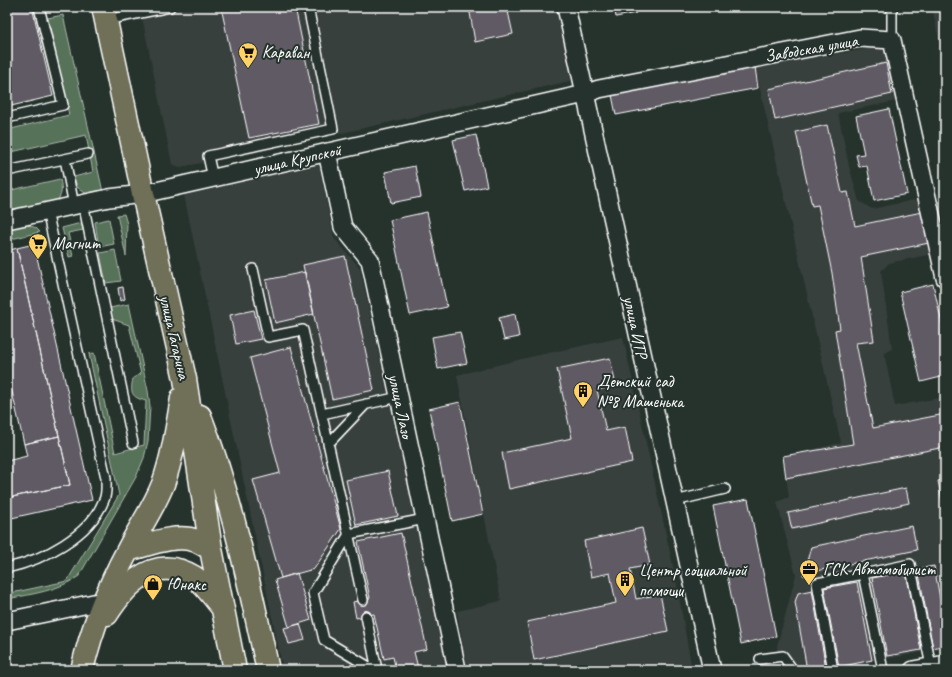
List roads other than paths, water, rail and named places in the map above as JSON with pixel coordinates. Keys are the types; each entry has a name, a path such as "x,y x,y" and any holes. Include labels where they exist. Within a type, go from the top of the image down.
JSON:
{"main road":[{"name":"улица Гагарина","path":"104,14 143,194 186,379 210,549 235,670"},
{"path":"82,670 89,642 103,601 128,550 152,510 163,484 172,455 186,379"},
{"path":"186,379 217,459 237,534 268,670"},
{"path":"128,550 179,539 196,541 210,549"},
{"path":"89,642 116,600 133,583 151,570 164,568 194,577 221,606"}],"street":[{"name":"улица ИТР","path":"566,7 712,670"},
{"name":"Заводская улица","path":"585,94 599,89 860,38 892,40"},
{"path":"892,40 945,278"},
{"name":"улица Крупской","path":"7,220 79,204 143,194 585,94"},
{"name":"улица Лазо","path":"327,152 343,227 370,260 425,519 455,670"},
{"path":"7,621 103,601"},
{"path":"913,670 938,665"}],"lane":[{"path":"7,118 63,105 39,7"},
{"path":"213,178 208,156 333,129 308,7"},
{"path":"892,7 892,40"},
{"path":"104,14 165,8"},
{"path":"7,171 88,154"},
{"path":"65,159 79,204 133,443"},
{"path":"7,568 52,553 92,522 105,499 106,478 47,211"},
{"path":"253,269 268,337 303,330 363,600"},
{"path":"322,414 399,397"},
{"path":"328,444 366,404"},
{"path":"675,501 725,489"},
{"path":"374,670 324,640 312,593 348,534 425,519"},
{"path":"833,670 817,583 910,564 938,665"},
{"path":"863,574 883,670"},
{"path":"366,616 377,670"},
{"path":"760,659 783,656 793,670"}],"place":[{"name":"Караван","path":"248,69"},
{"name":"Магнит","path":"38,260"},
{"name":"Детский сад №8 Машенька","path":"583,408"},
{"name":"ГСК Автомобилист","path":"809,586"},
{"name":"Центр социальной помощи","path":"625,597"},
{"name":"Юнакс","path":"153,601"}]}
